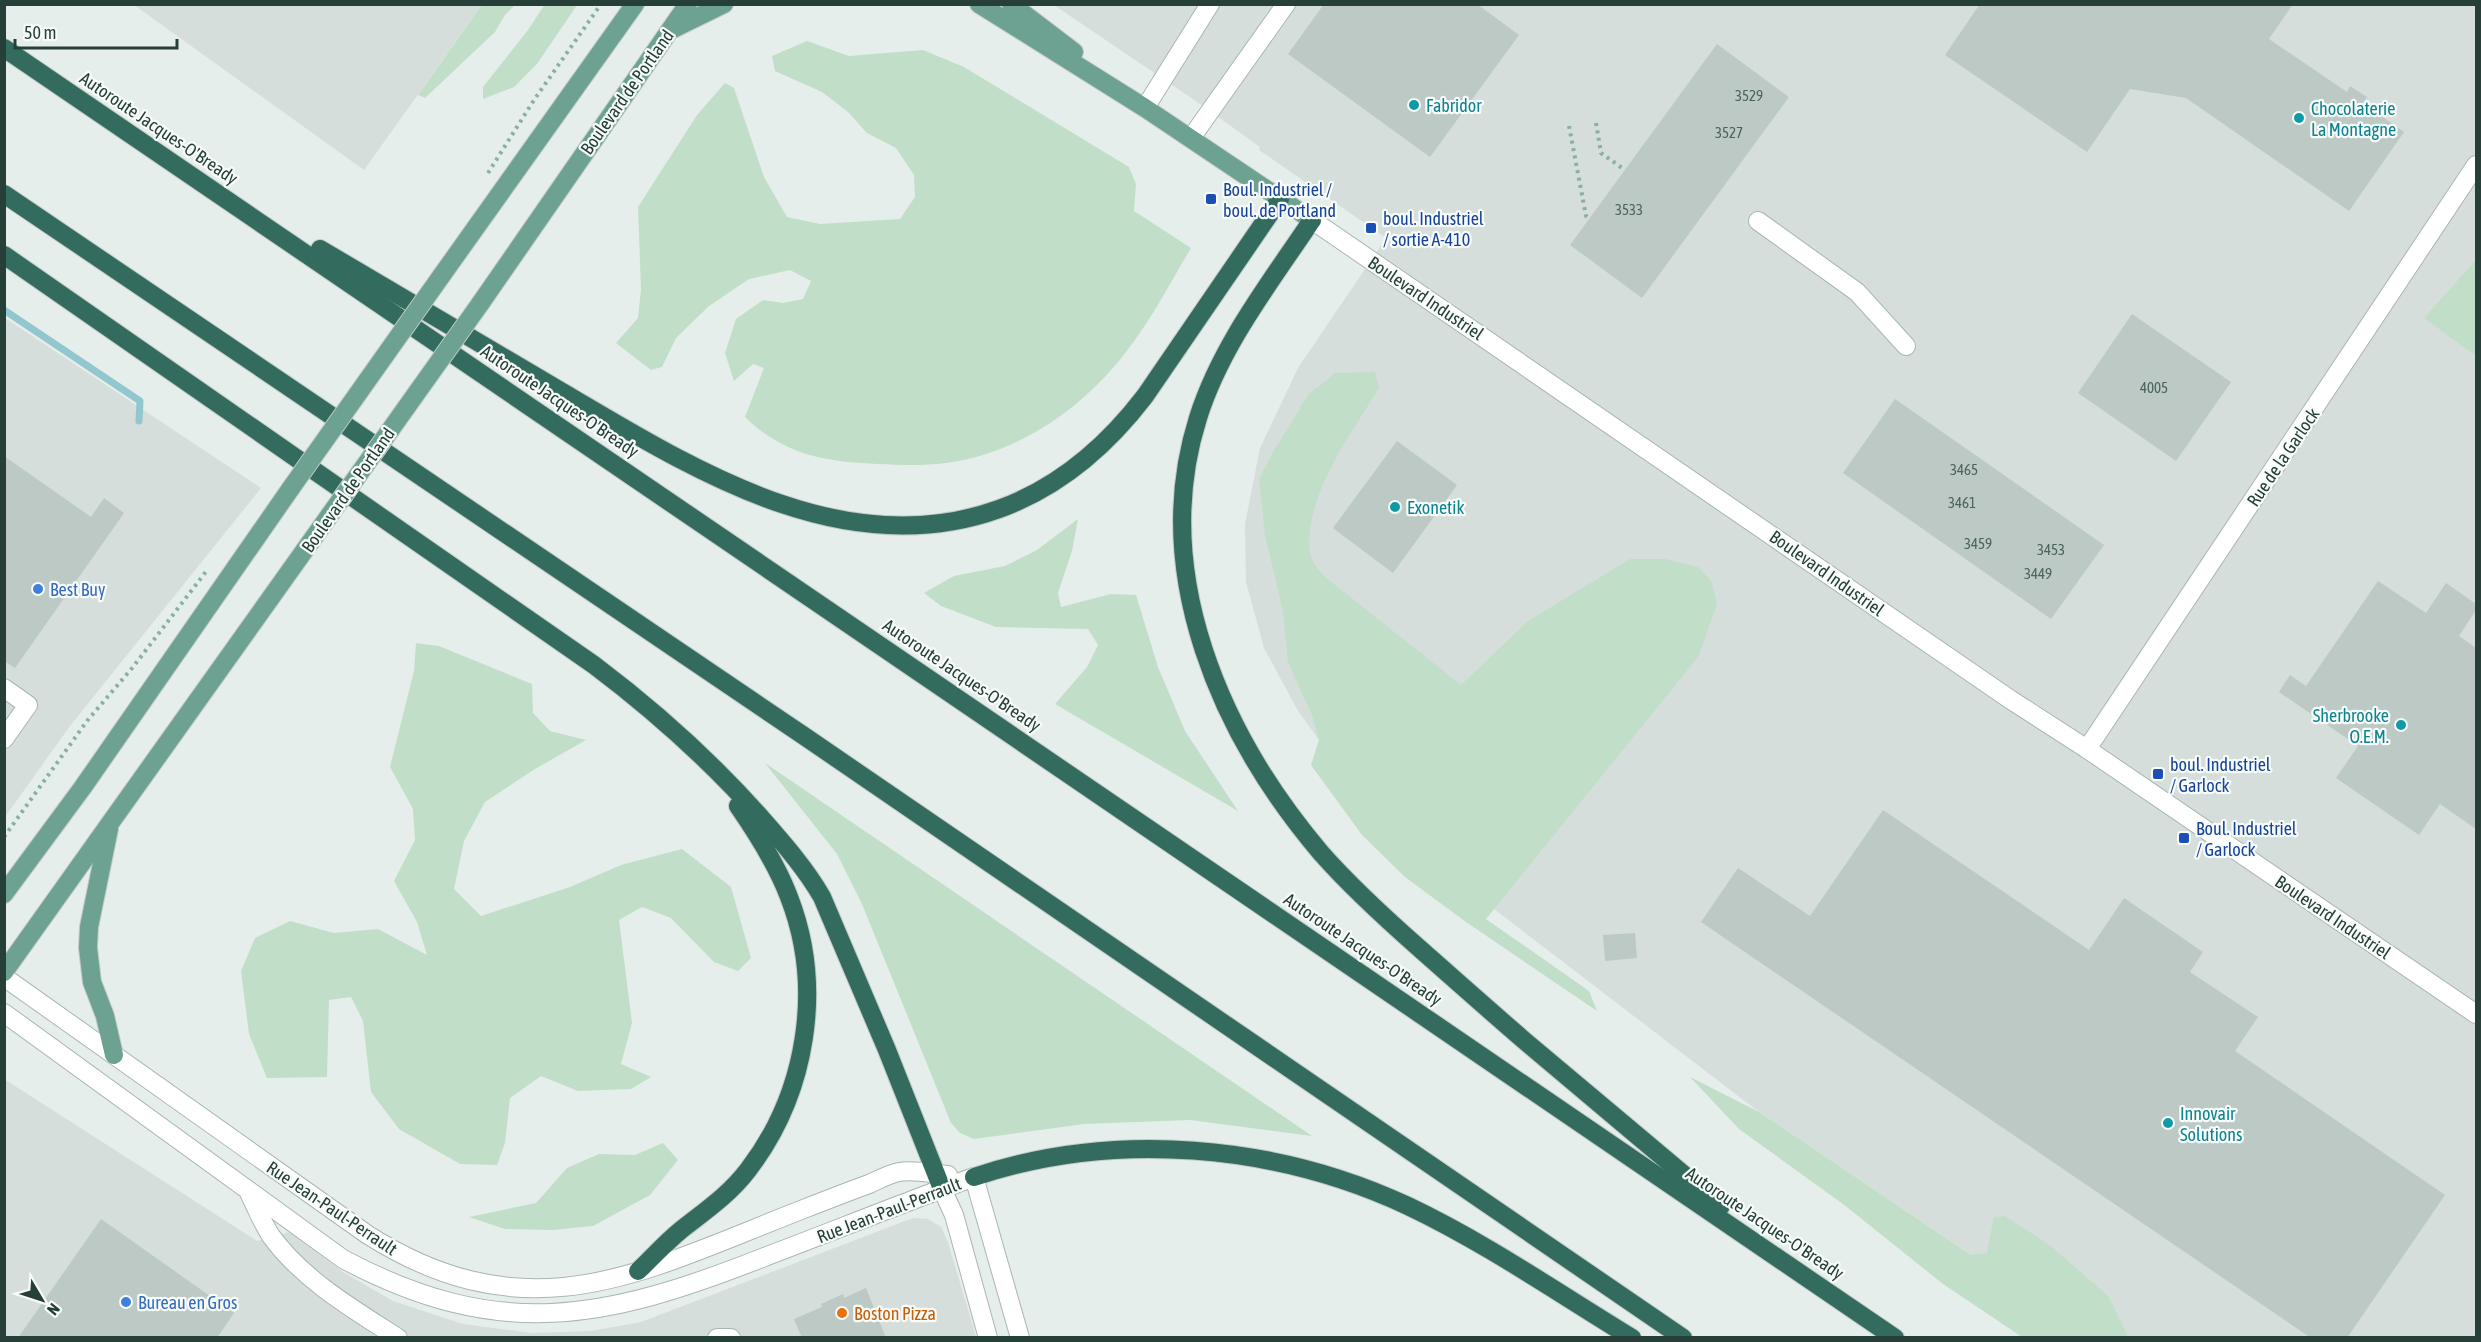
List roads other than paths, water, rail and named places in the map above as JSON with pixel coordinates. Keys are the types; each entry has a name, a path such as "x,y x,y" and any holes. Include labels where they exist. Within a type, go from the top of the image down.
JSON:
{"highway":[{"name":"Autoroute Jacques-O'Bready","path":"4,48 1895,1338"},
{"path":"177,165 668,453 723,480 791,508 846,522 890,527 934,525 982,515 1031,495 1071,472 1090,457 1115,434 1145,396 1280,199"},
{"path":"4,194 816,744 1683,1338"},
{"path":"1312,220 1222,358 1197,420 1187,463 1182,524 1186,580 1202,646 1228,708 1271,785 1309,838 1349,884 1482,1005 1795,1269"},
{"path":"4,255 578,653 637,698 693,747 772,830 814,884 837,930 883,1039 938,1182"},
{"path":"638,1271 679,1232 725,1196 754,1162 769,1138 787,1100 799,1062 806,1028 805,958 789,896 751,825 693,747"},
{"path":"974,1177 1046,1157 1088,1151 1132,1149 1217,1154 1306,1171 1371,1191 1423,1214 1472,1240 1632,1338"}],"main road":[{"path":"4,894 635,4"},
{"name":"Boulevard de Portland","path":"4,974 480,304 688,4"},
{"path":"669,31 724,4"},
{"name":"Boulevard Industriel","path":"979,4 1145,107 1312,220"},
{"name":"Boulevard Industriel","path":"1011,4 1145,107"},
{"path":"109,824 90,917 87,948 92,982 105,1016 114,1055"}],"street":[{"path":"1145,107 1210,4"},
{"path":"1185,134 1286,4"},
{"name":"Rue de la Garlock","path":"2087,749 2476,165"},
{"name":"Boulevard Industriel","path":"1312,220 2011,700 2087,749 2476,1014"},
{"path":"1758,221 1857,292 1906,346"},
{"path":"4,688 28,705 4,740"},
{"name":"Rue Jean-Paul-Perrault","path":"4,974 368,1235 423,1265 478,1283 530,1289 573,1287 638,1271 899,1172 938,1182"},
{"name":"Rue Jean-Paul-Perrault","path":"4,1014 343,1259 398,1290 452,1309 492,1317 520,1319 593,1313 664,1295 938,1182 974,1177"},
{"path":"974,1177 1020,1338"},
{"path":"938,1182 954,1215 988,1338"},
{"path":"248,1191 270,1235 292,1260 339,1300 398,1338"},
{"path":"717,1338 731,1338"}],"waterway":[{"path":"4,310 140,401 139,421"}],"place":[{"name":"Fabridor","path":"1414,105"},
{"name":"Chocolaterie La Montagne","path":"2299,118"},
{"name":"Boul. Industriel / boul. de Portland","path":"1211,199"},
{"name":"boul. Industriel / sortie A-410","path":"1371,228"},
{"name":"Exonetik","path":"1395,507"},
{"name":"Best Buy","path":"38,589"},
{"name":"Sherbrooke O.E.M.","path":"2401,725"},
{"name":"boul. Industriel / Garlock","path":"2158,774"},
{"name":"Boul. Industriel / Garlock","path":"2184,838"},
{"name":"Innovair Solutions","path":"2168,1123"},
{"name":"Bureau en Gros","path":"126,1302"},
{"name":"Boston Pizza","path":"842,1313"}]}
